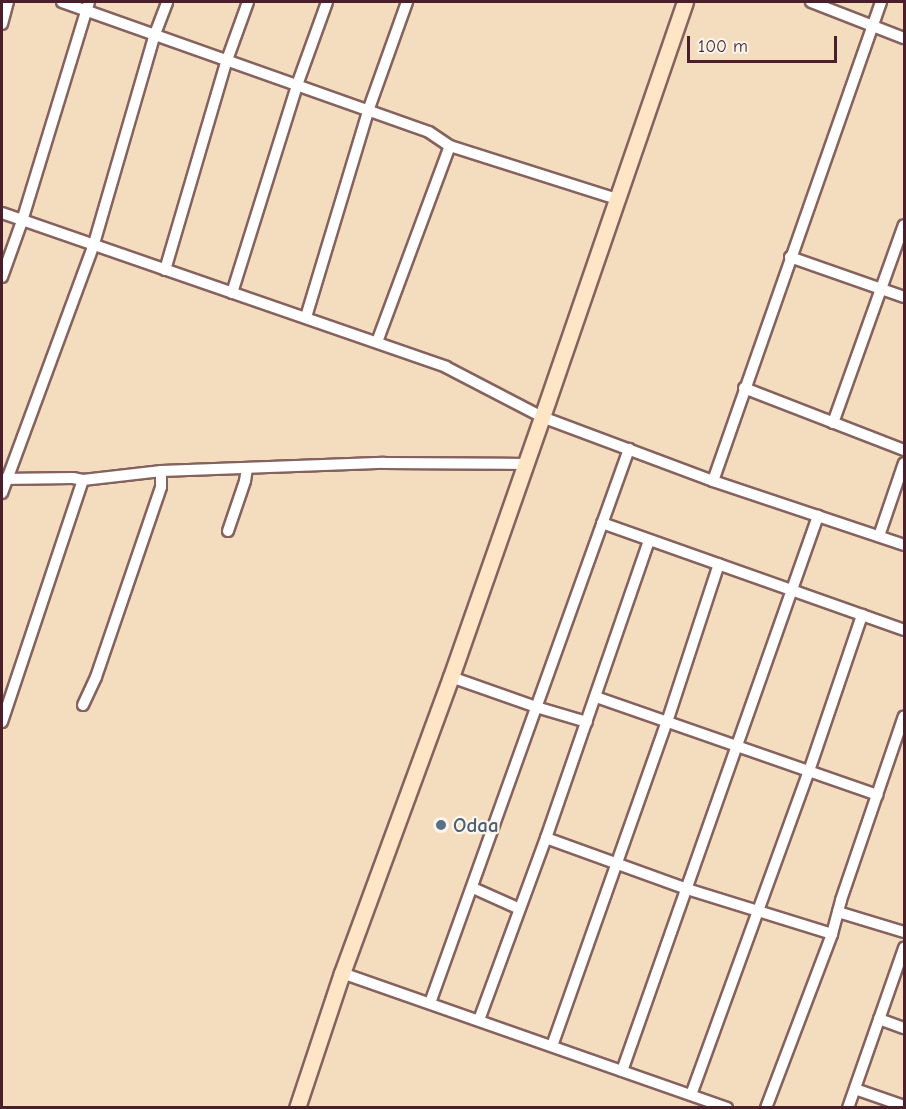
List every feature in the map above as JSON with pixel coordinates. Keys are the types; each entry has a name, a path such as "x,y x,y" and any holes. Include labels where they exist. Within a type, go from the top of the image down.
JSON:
{"main road":[{"path":"297,1107 342,973 451,677 685,2"}],"street":[{"path":"2,24 8,2"},
{"path":"62,2 87,6 155,34 429,132 450,146 617,200"},
{"path":"2,494 4,479 93,247 155,34 167,2"},
{"path":"165,270 227,60 248,2"},
{"path":"232,292 297,85 327,2"},
{"path":"306,317 368,111 407,2"},
{"path":"811,2 904,38"},
{"path":"712,481 881,2"},
{"path":"2,277 22,221 87,6"},
{"path":"377,342 450,146"},
{"path":"2,213 93,247 306,317 446,367 542,417 712,481 904,545"},
{"path":"833,423 904,225"},
{"path":"790,257 904,297"},
{"path":"744,388 904,450"},
{"path":"430,1003 629,450"},
{"path":"4,479 72,478 83,480 161,471 384,463 525,464"},
{"path":"879,536 904,464"},
{"path":"228,531 247,469"},
{"path":"83,705 96,677 157,498 161,471"},
{"path":"2,722 83,480"},
{"path":"622,1071 818,516"},
{"path":"603,523 904,630"},
{"path":"479,1020 596,697 649,540"},
{"path":"552,1046 667,722 719,564"},
{"path":"691,1095 809,771 862,615"},
{"path":"451,677 587,722"},
{"path":"596,697 877,795"},
{"path":"766,1107 832,934 904,716"},
{"path":"546,838 687,889 832,934"},
{"path":"472,888 520,909"},
{"path":"838,912 904,932"},
{"path":"848,1107 904,948"},
{"path":"342,973 727,1107"},
{"path":"879,1019 904,1028"},
{"path":"855,1089 904,1106"}],"place":[{"name":"Odaa","path":"441,825"}]}
